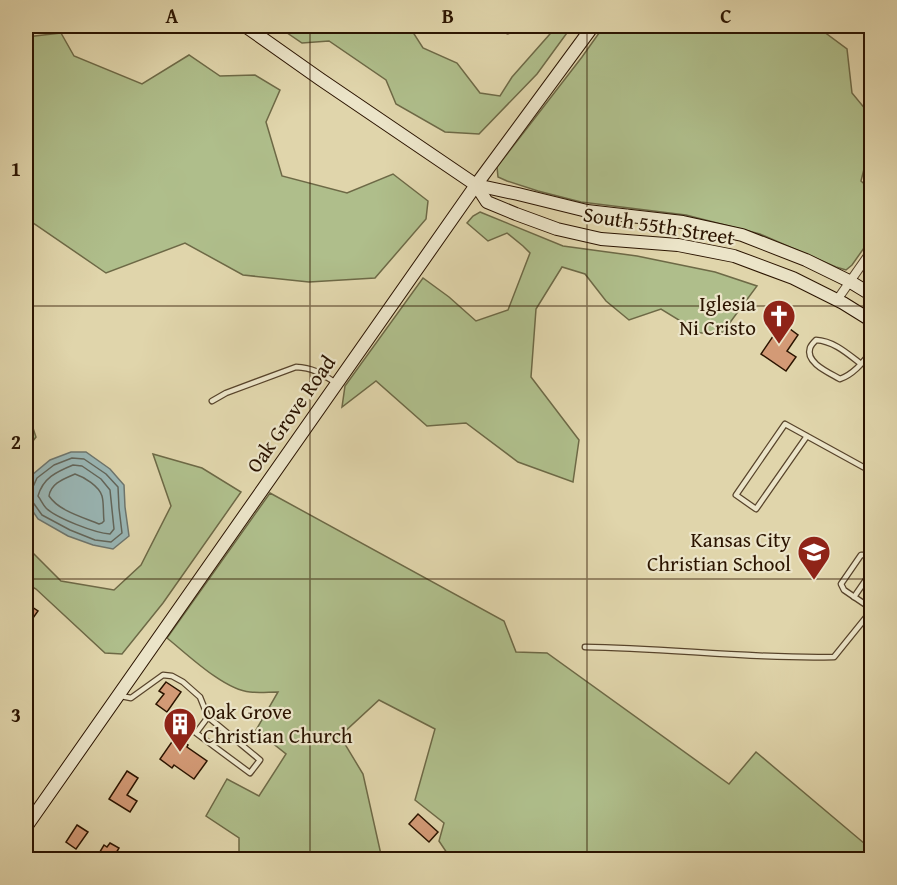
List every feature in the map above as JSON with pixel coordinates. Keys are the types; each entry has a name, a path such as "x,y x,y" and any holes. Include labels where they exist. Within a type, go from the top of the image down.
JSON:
{"street":[{"name":"South 55th Street","path":"245,26 476,185 488,202 557,229 601,239 678,245 734,256 793,278 872,321"},
{"name":"Oak Grove Road","path":"26,827 476,185 593,26"},
{"name":"South 55th Street","path":"476,185 587,211 683,222 742,235 806,260 872,295"},
{"path":"837,300 872,250"}],"lane":[{"path":"502,26 508,31 515,26"},
{"path":"861,364 840,348 824,340 816,339 810,349 813,363 840,379 861,364 872,351"},
{"path":"212,401 226,393 296,367 315,370 337,383"},
{"path":"807,436 756,509 736,495 785,424 807,436 872,473"},
{"path":"585,647 793,658 834,657 872,609 844,590 841,584 861,555 872,555"},
{"path":"854,597 872,572"},
{"path":"118,695 130,698 163,675 172,676 183,682 200,697 208,717 260,760 250,773 196,733 208,717"}],"green space":[{"path":"277,26 409,26 423,48 457,63 480,93 500,96 512,77 557,26 572,26 537,74 479,134 445,132 396,104 386,80 329,41 302,43"},
{"path":"604,26 816,26 847,49 852,93 871,116 871,141 861,181 871,190 871,238 852,265 846,270 836,267 760,234 686,215 581,202 538,191 498,177 497,167"},
{"path":"61,33 74,56 142,84 189,55 220,76 255,75 280,90 266,122 282,176 347,193 393,174 428,201 426,219 375,278 309,282 243,275 185,243 106,273 26,218 26,37"},
{"path":"480,212 563,246 637,256 715,272 757,286 723,332 700,333 661,309 629,320 606,301 585,274 562,267 536,309 531,377 579,440 573,482 518,462 466,423 427,426 376,381 342,407 345,386 423,278 476,321 508,310 530,253 507,233 488,241 467,223"},
{"path":"26,407 36,437 26,450"},
{"path":"153,454 202,468 241,492 163,603 122,654 105,653 36,589 26,583 26,546 61,581 114,590 141,565 171,506"},
{"path":"270,493 504,621 516,652 547,653 729,784 756,752 865,844 871,836 871,859 451,859 439,841 444,823 415,800 435,729 379,700 340,736 363,774 382,859 239,859 239,838 206,816 227,779 259,796 286,754 256,730 278,692 250,692 229,685 206,670 167,638"}],"water":[{"path":"71,452 86,452 110,469 124,485 129,536 113,549 68,536 38,519 26,501 26,491 32,475 50,460"}],"building":[{"path":"782,323 798,335 787,351 796,357 786,371 761,354"},
{"path":"26,603 38,611 26,628"},
{"path":"166,682 181,692 167,712 156,704 164,694 159,691"},
{"name":"Oak Grove Christian Church","path":"176,736 207,761 194,779 174,765 172,768 160,759"},
{"path":"127,771 138,778 127,795 137,801 130,812 109,799"},
{"path":"418,814 438,832 429,842 409,824"},
{"path":"77,825 88,832 76,849 66,842"},
{"path":"110,843 119,848 112,860 95,860 104,845 107,847"}],"place":[{"name":"Iglesia Ni Cristo","path":"779,345"},
{"name":"Kansas City Christian School","path":"814,581"},
{"name":"Oak Grove Christian Church","path":"180,753"}]}
